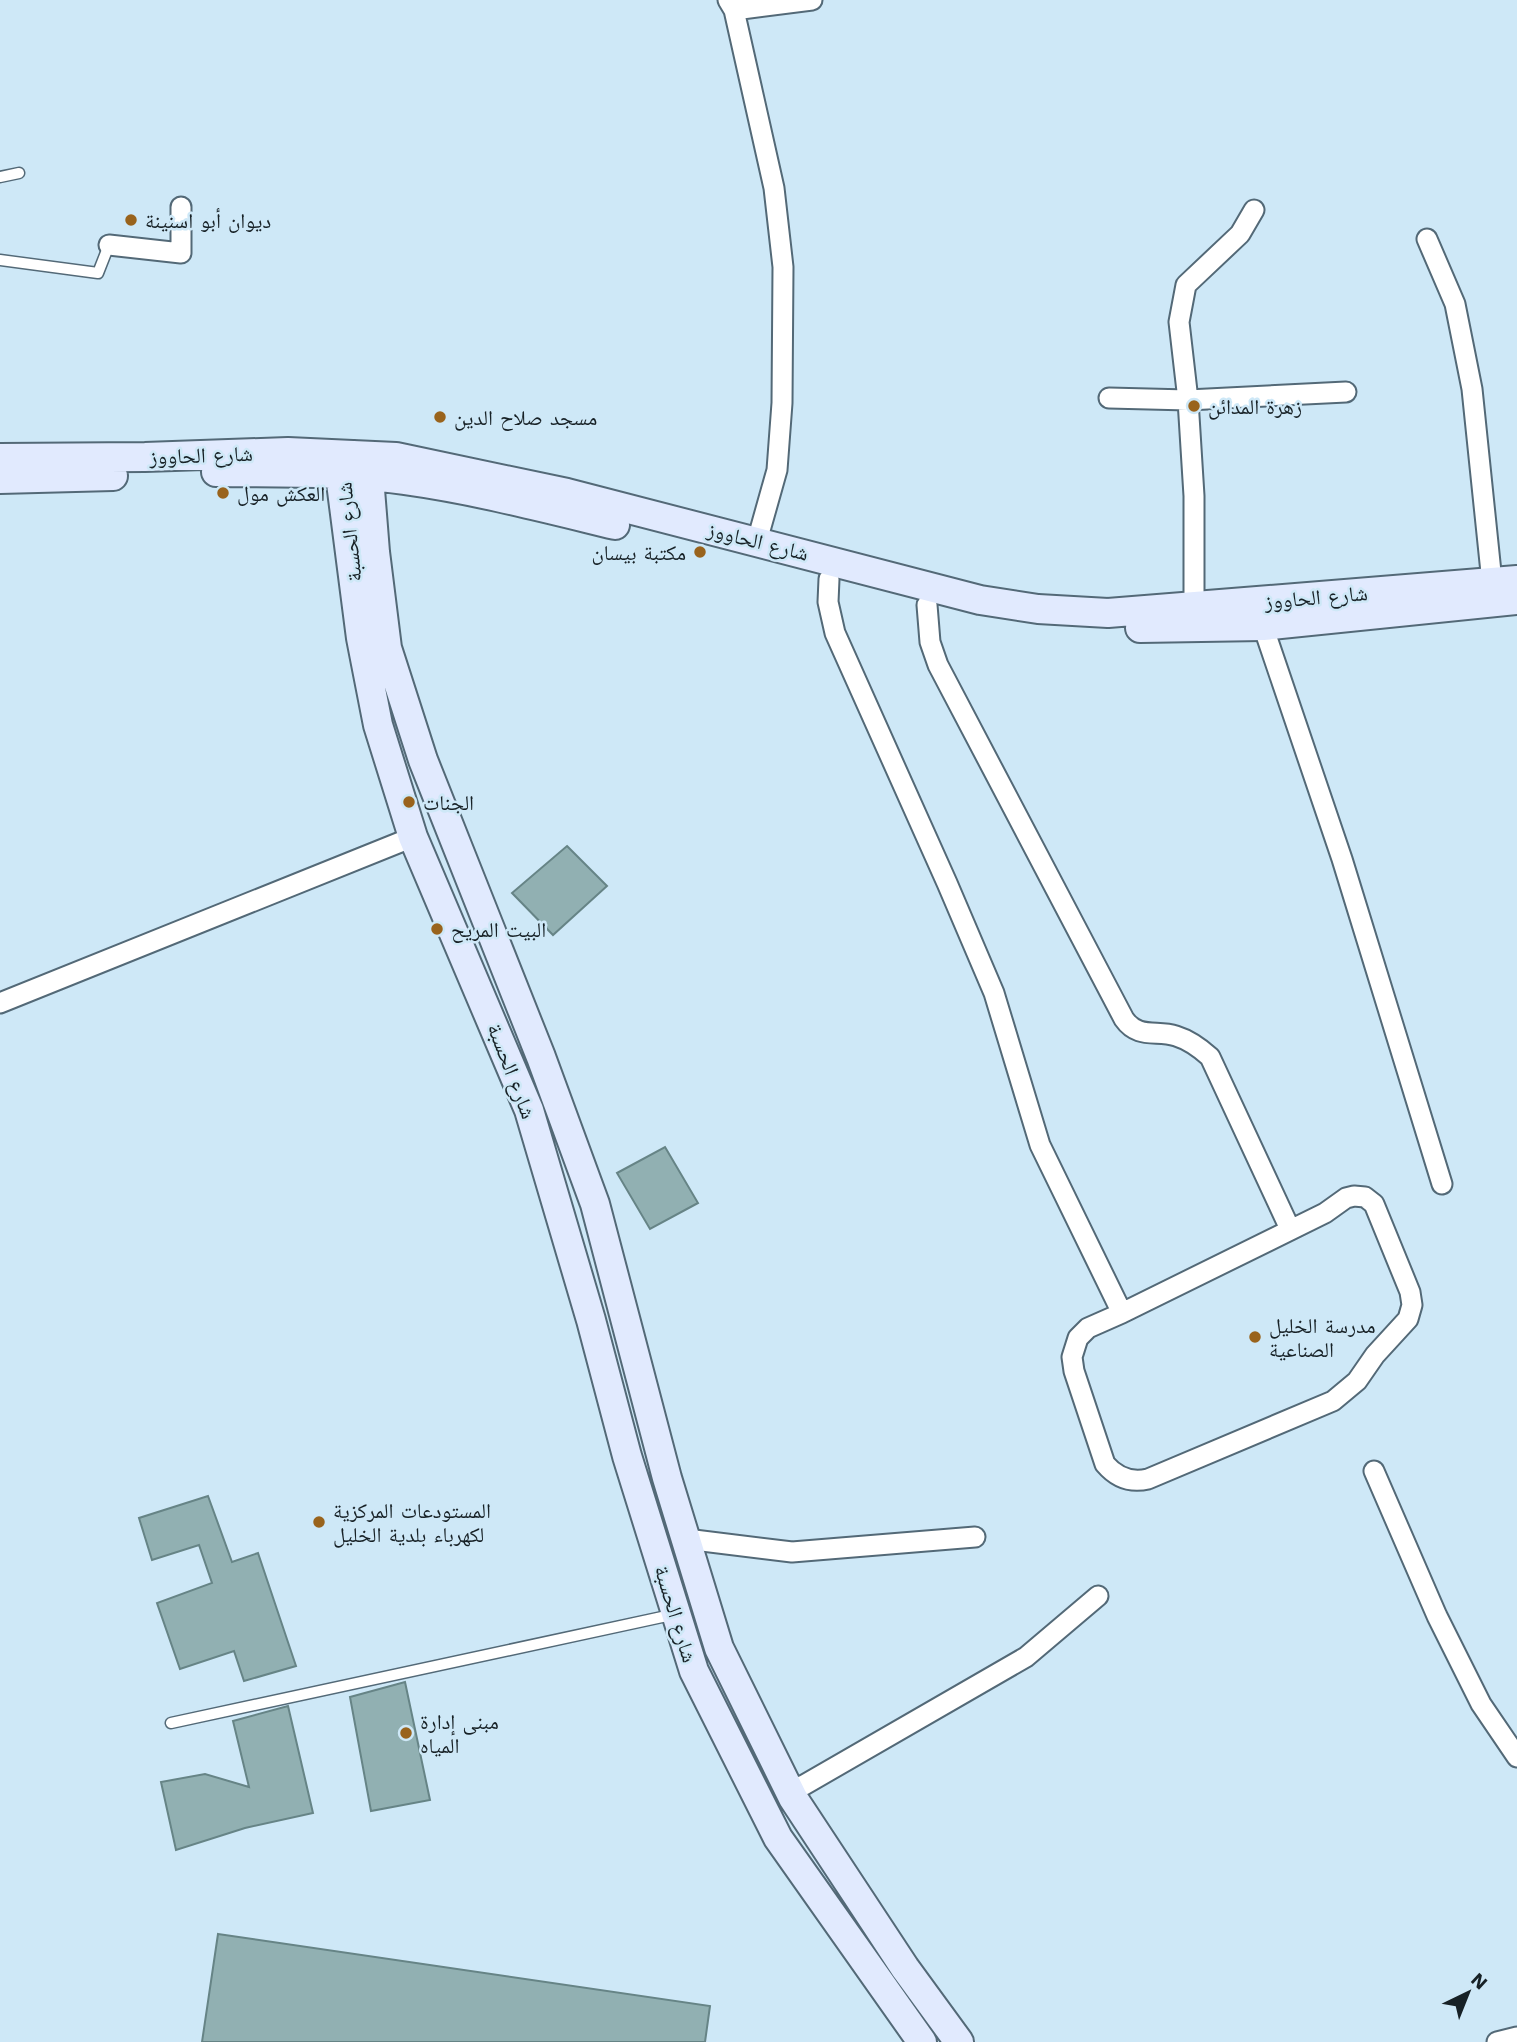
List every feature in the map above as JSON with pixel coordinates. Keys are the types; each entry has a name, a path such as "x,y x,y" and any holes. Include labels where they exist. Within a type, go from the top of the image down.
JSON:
{"main road":[{"name":"شارع الحاووز","path":"0,458 288,452 402,480 487,494 659,535 977,618 1028,626 1092,629 1263,626 1517,600"},
{"name":"شارع الحاووز","path":"0,480 354,469 396,457 478,472 980,600 1038,609 1108,613 1505,581"},
{"name":"شارع الحسبة","path":"354,469 361,638 378,725 413,837 529,1110 591,1320 627,1456 694,1671 778,1838 907,2030 922,2042"},
{"name":"شارع الحسبة","path":"354,469 375,552 387,648 423,760 541,1057 595,1204 667,1478 719,1648 789,1790 905,1968 959,2042"}],"street":[{"path":"757,541 778,470 782,403 783,267 774,188 731,5 812,0"},
{"path":"109,245 181,253 181,207"},
{"path":"1195,607 1194,496 1180,322 1186,285 1240,234 1254,210"},
{"path":"1427,239 1455,304 1505,581"},
{"path":"1109,398 1188,400 1346,392"},
{"path":"829,579 828,602 835,634 994,993 1040,1145 1122,1313"},
{"path":"927,605 930,642 939,665 1124,1019 1137,1031 1189,1041 1210,1057 1290,1229"},
{"path":"1263,626 1342,859 1442,1184"},
{"path":"0,1003 413,837"},
{"path":"1357,1196 1368,1199 1374,1204 1411,1294 1412,1305 1408,1319 1357,1381 1333,1401 1148,1479 1122,1477 1105,1464 1073,1371 1072,1357 1078,1338 1088,1328 1290,1229 1325,1213 1346,1198 1357,1196"},
{"path":"1374,1471 1437,1616 1480,1704 1517,1758"},
{"path":"685,1539 792,1552 975,1537"},
{"path":"789,1790 804,1785 1026,1657 1098,1596"},
{"path":"1497,2042 1517,2037"}],"lane":[{"path":"0,177 19,173"},
{"path":"0,260 98,273 109,245"},
{"path":"171,1723 676,1614"}],"building":[{"path":"567,846 607,886 553,935 512,893"},
{"path":"665,1147 698,1203 650,1229 617,1173"},
{"path":"208,1496 232,1562 258,1553 296,1666 244,1681 234,1651 180,1669 157,1603 212,1583 199,1545 152,1560 139,1518"},
{"path":"405,1682 430,1800 371,1811 350,1697"},
{"path":"288,1706 313,1813 245,1828 176,1850 161,1782 205,1774 249,1787 233,1721"},
{"path":"218,1934 710,2006 705,2042 202,2042"}],"place":[{"name":"ديوان أبو اسنينة","path":"131,220"},
{"name":"زهرة المدائن","path":"1194,406"},
{"name":"مسجد صلاح الدين","path":"440,417"},
{"name":"العكش مول","path":"223,493"},
{"name":"مكتبة بيسان","path":"700,552"},
{"name":"الجنات","path":"409,802"},
{"name":"البيت المريح","path":"437,929"},
{"name":"مدرسة الخليل الصناعية","path":"1255,1337"},
{"name":"المستودعات المركزية لكهرباء بلدية الخليل","path":"319,1522"},
{"name":"مبنى إدارة المياه","path":"406,1733"}]}
